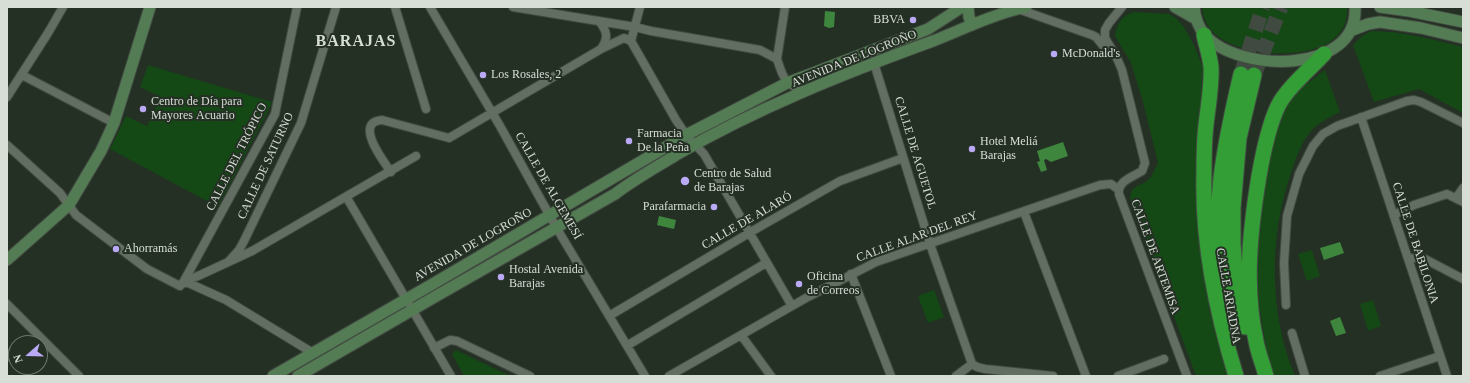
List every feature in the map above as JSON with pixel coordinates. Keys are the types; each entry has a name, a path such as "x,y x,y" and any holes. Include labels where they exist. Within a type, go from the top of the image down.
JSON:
{"highway":[{"path":"1204,34 1211,66 1204,174 1207,240 1211,272 1219,312 1227,348 1236,376"},
{"path":"1266,376 1256,341 1251,310 1249,270 1254,213 1265,144 1278,105 1296,83 1324,54"},
{"name":"CALLE ARIADNA","path":"1245,376 1236,347 1228,310 1219,242 1221,179 1228,132 1248,74 1235,182 1233,244 1235,270 1241,308 1248,344 1258,376"}],"main road":[{"path":"7,260 68,205 101,151 114,123 150,7"},
{"name":"AVENIDA DE LOGROÑO","path":"273,376 406,300 686,134 787,83 928,29 962,7"},
{"path":"968,7 972,25"},
{"path":"1175,7 1196,19"},
{"path":"1194,7 1196,19 1204,34 1211,42 1231,53 1264,61 1289,61 1324,54 1330,51 1341,42 1350,31 1355,7"},
{"path":"1380,7 1409,11 1463,22"},
{"name":"AVENIDA DE LOGROÑO","path":"298,376 615,194 631,182 695,144 746,118 874,63 972,25 1000,11 1022,8"},
{"path":"1350,31 1368,24 1380,22 1421,28 1463,38"}],"street":[{"path":"7,97 22,76 63,7"},
{"name":"CALLE DEL TRÓPICO","path":"182,283 275,114 297,7"},
{"name":"CALLE DE SATURNO","path":"229,261 239,250 244,241 301,123 336,7"},
{"path":"395,7 426,109"},
{"name":"CALLE DE ALGEMESÍ","path":"430,7 492,112 556,227 646,376"},
{"path":"513,7 540,9 651,31 760,50 777,59"},
{"path":"631,41 640,7"},
{"path":"785,7 777,59 787,83 806,91"},
{"name":"CALLE DE ARTEMISA","path":"1122,7 1113,16 1105,30 1105,38 1116,56 1122,70 1145,163 1142,171 1124,181 1120,185 1119,190 1187,376"},
{"name":"CALLE DE ARTEMISA","path":"1022,8 1096,37 1118,63"},
{"path":"599,21 606,30 606,42 601,49"},
{"path":"391,172 374,148 372,141 371,127 377,120 382,120 449,138 601,49 624,38 631,41 676,120 704,154 792,306"},
{"name":"CALLE DE AGUETOL","path":"874,63 930,244 972,364"},
{"path":"22,76 114,123"},
{"path":"1286,305 1284,263 1287,216 1302,165 1313,146 1323,134 1337,126 1360,117 1414,100 1463,123"},
{"name":"CALLE DE BABILONIA","path":"1360,117 1446,376"},
{"path":"7,145 60,194 76,215 147,269 226,300 313,353"},
{"path":"182,283 252,251 391,172 416,156"},
{"name":"CALLE DE ALARÓ","path":"610,316 749,233 840,181 904,158"},
{"name":"CALLE ALAR DEL REY","path":"669,376 792,306 876,262 1100,185 1111,184 1119,190"},
{"path":"1394,216 1414,205 1447,194 1460,200 1463,188"},
{"path":"346,198 450,376"},
{"path":"1024,212 1086,376"},
{"path":"1408,259 1421,257 1463,279"},
{"path":"628,345 766,263"},
{"path":"851,274 890,376"},
{"path":"7,304 79,376"},
{"path":"1292,333 1305,376"},
{"path":"740,335 771,376"},
{"path":"434,348 450,340 457,341 530,376"},
{"path":"1380,376 1440,356"},
{"path":"1118,376 1164,359"},
{"path":"956,376 972,364 985,369 1053,376"}],"shaded area":[{"path":"1202,7 1347,7 1344,26 1333,40 1315,49 1294,53 1271,53 1249,49 1229,43 1215,34 1206,22"},
{"path":"825,11 835,12 834,27 829,28 824,26"},
{"path":"1135,12 1169,14 1176,18 1184,27 1194,45 1203,67 1196,185 1209,308 1229,376 1196,376 1130,198 1135,187 1144,183 1150,178 1158,163 1143,102 1131,63 1115,36 1117,27 1121,20 1127,15"},
{"path":"1372,31 1407,34 1463,47 1463,113 1419,89 1374,102 1353,45 1362,36"},
{"path":"148,65 272,102 218,207 110,149 126,116 147,126 161,97 140,87"},
{"path":"1325,70 1340,112 1324,120 1306,137 1296,159 1284,196 1276,238 1276,302 1284,344 1295,376 1272,376 1269,367 1256,286 1257,243 1265,180 1274,137 1287,105 1300,89"},
{"path":"1063,142 1068,156 1051,162 1046,159 1044,160 1047,170 1041,172 1037,162 1040,161 1037,151"},
{"path":"659,216 676,220 674,229 657,225"},
{"path":"1340,242 1344,253 1324,260 1320,248"},
{"path":"1312,250 1320,276 1307,281 1298,254"},
{"path":"934,290 944,317 928,323 918,296"},
{"path":"1373,300 1381,326 1368,331 1360,304"},
{"path":"1340,317 1346,333 1336,336 1330,321"},
{"path":"456,350 508,375 464,376 452,354"}],"tunnel":[{"path":"1241,74 1263,7"},
{"path":"1254,75 1281,7"}],"place":[{"name":"BBVA","path":"913,20"},
{"name":"McDonald's","path":"1054,54"},
{"name":"Los Rosales, 2","path":"483,75"},
{"name":"Centro de Día para Mayores Acuario","path":"143,109"},
{"name":"Farmacia De la Peña","path":"629,141"},
{"name":"Hotel Meliá Barajas","path":"972,149"},
{"name":"Centro de Salud de Barajas","path":"685,181"},
{"name":"Parafarmacia","path":"714,207"},
{"name":"Ahorramás","path":"116,249"},
{"name":"Hostal Avenida Barajas","path":"501,277"},
{"name":"Oficina de Correos","path":"799,284"}],"district":[{"name":"BARAJAS","path":"356,42"}]}
